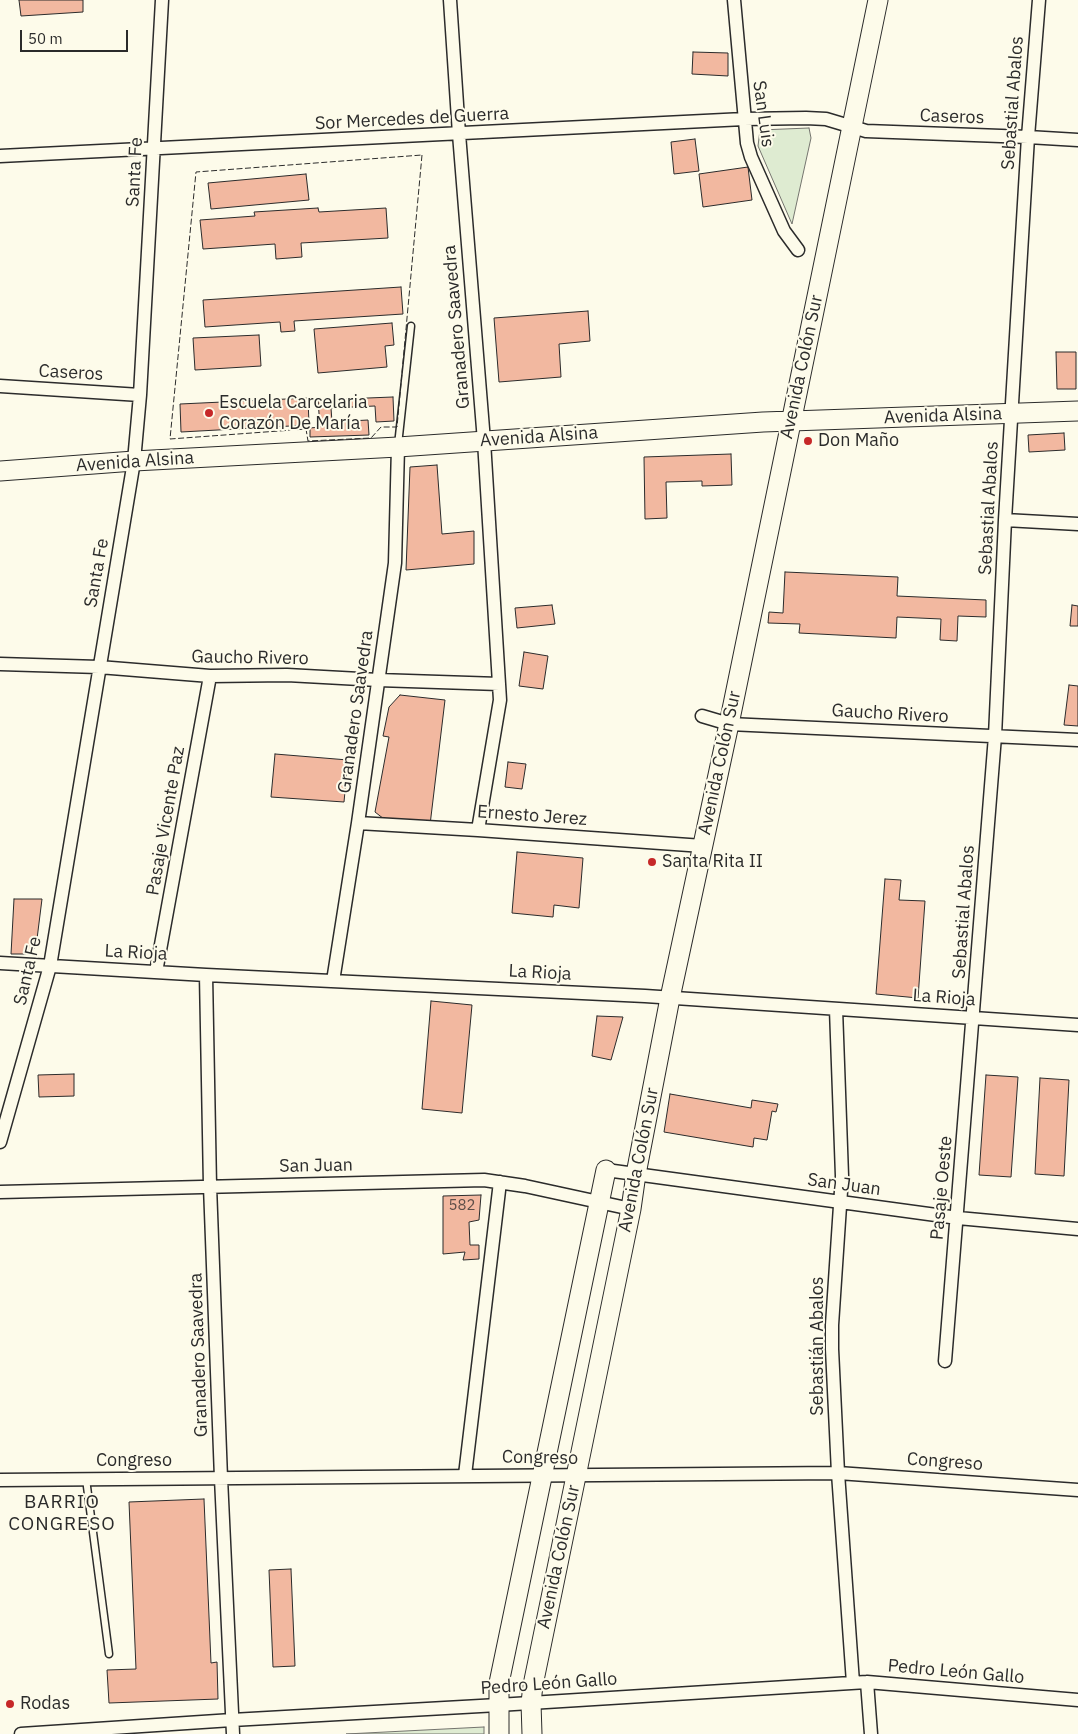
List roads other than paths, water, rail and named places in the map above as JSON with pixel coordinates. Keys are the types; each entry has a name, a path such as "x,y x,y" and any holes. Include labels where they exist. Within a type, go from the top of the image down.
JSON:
{"main road":[{"name":"Avenida Colón Sur","path":"532,1734 531,1703 631,1209 670,998 729,724 878,0"},
{"name":"Avenida Alsina","path":"0,471 134,461 398,447 790,422 1078,411"},
{"name":"Avenida Colón Sur","path":"499,1734 499,1683 606,1170"}],"street":[{"name":"Santa Fe","path":"0,1142 50,966 134,461 140,395 162,0"},
{"name":"Granadero Saavedra","path":"450,0 484,441 500,700 478,830"},
{"name":"San Luis","path":"734,0 744,119 751,157 784,232 798,250"},
{"name":"Sebastial Abalos","path":"974,1018 995,736 1005,520 1028,137 1039,0"},
{"name":"Sor Mercedes de Guerra","path":"0,156 744,119 826,119"},
{"name":"Caseros","path":"826,119 866,131 1078,140"},
{"name":"Caseros","path":"0,386 140,395"},
{"name":"Granadero Saavedra","path":"333,981 358,823 395,563 398,447"},
{"path":"1005,520 1078,524"},
{"name":"Gaucho Rivero","path":"0,664 99,667 210,676 287,675 499,684"},
{"name":"Pasaje Vicente Paz","path":"156,972 210,676"},
{"name":"Gaucho Rivero","path":"702,716 729,724 1078,740"},
{"name":"Ernesto Jerez","path":"358,823 703,846"},
{"name":"La Rioja","path":"0,963 645,996 1078,1025"},
{"name":"Granadero Saavedra","path":"206,975 210,1186 233,1734"},
{"name":"Sebastián Abalos","path":"836,1009 842,1176 832,1325 838,1473 853,1683"},
{"name":"Pasaje Oeste","path":"945,1361 974,1018"},
{"name":"San Juan","path":"606,1170 958,1218 1078,1229"},
{"name":"San Juan","path":"0,1192 484,1180 631,1209"},
{"path":"465,1475 500,1182"},
{"name":"Congreso","path":"0,1480 838,1473 1078,1490"},
{"path":"867,1682 871,1734"},
{"name":"Pedro León Gallo","path":"22,1734 867,1682 1078,1700"}],"lane":[{"path":"398,447 411,326"},
{"path":"86,1479 109,1654"}],"place":[{"name":"Escuela Carcelaria Corazón De María","path":"209,413"},
{"name":"Don Maño","path":"808,441"},
{"name":"Santa Rita II","path":"652,862"},
{"name":"Rodas","path":"10,1704"}],"district":[{"name":"BARRIO CONGRESO","path":"62,1514"}]}
